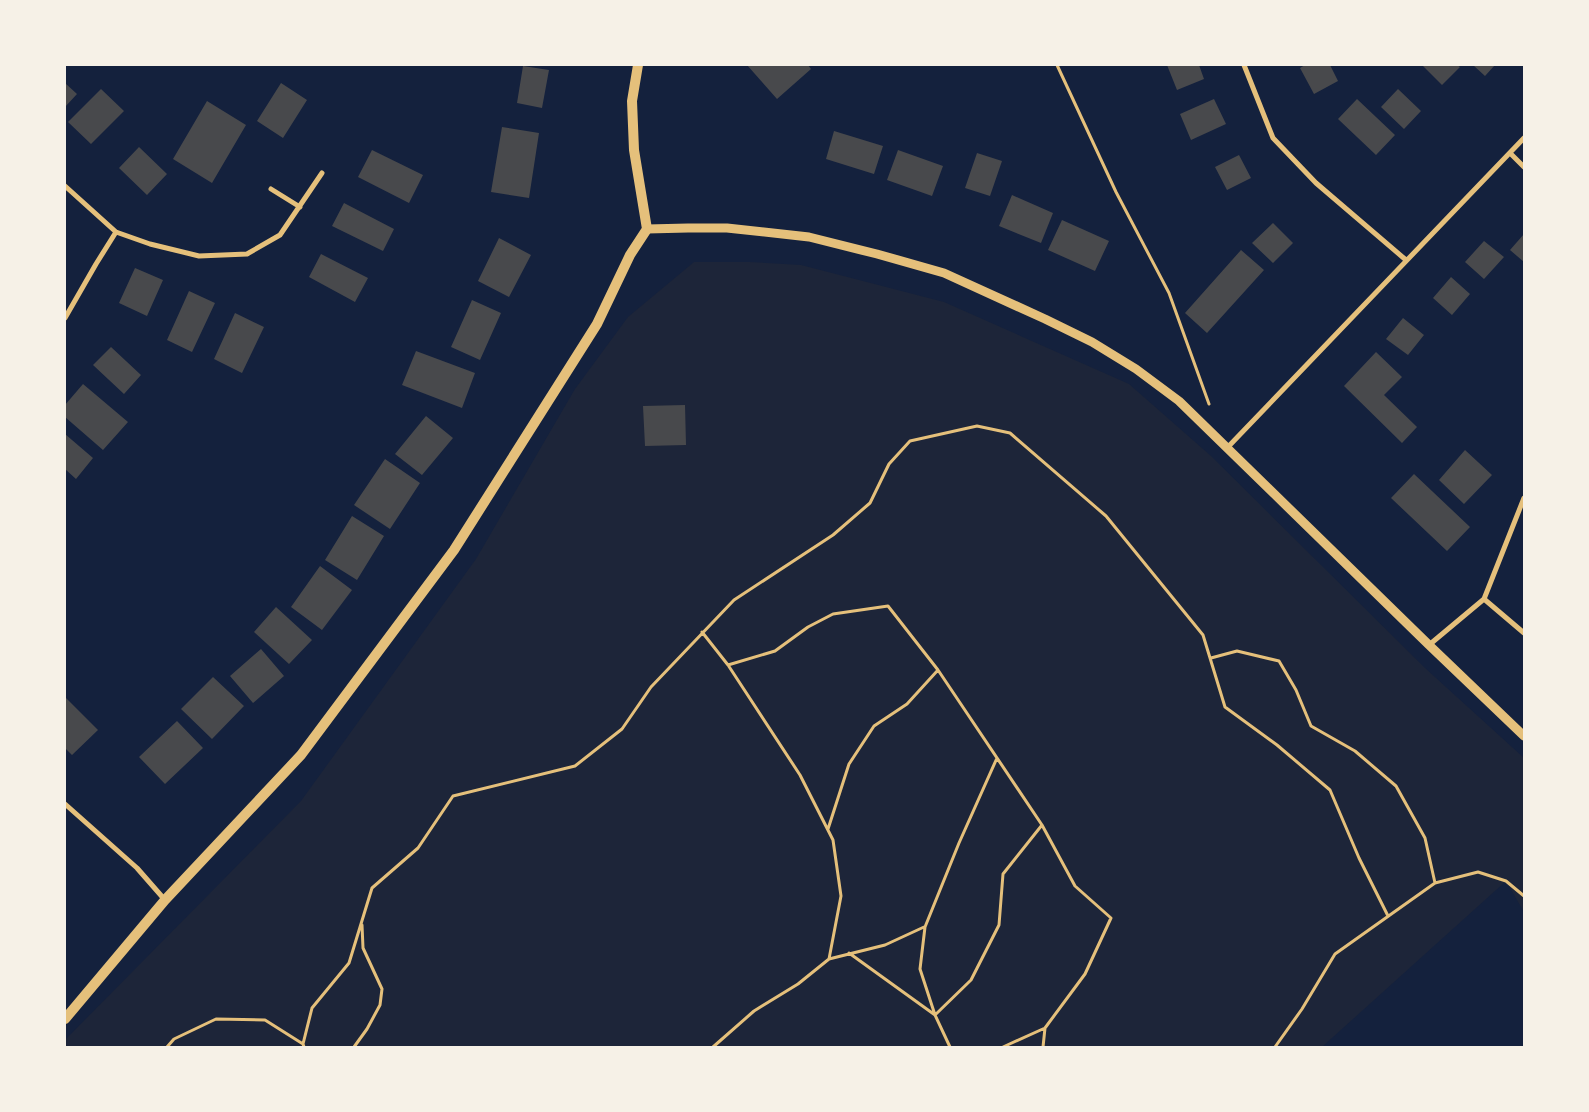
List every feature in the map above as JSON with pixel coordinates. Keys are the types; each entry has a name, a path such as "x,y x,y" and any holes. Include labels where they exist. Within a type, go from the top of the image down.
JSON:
{"main road":[{"path":"65,1019 165,900 301,756 454,550 596,324 630,255 647,230 634,150 632,101 638,65"}],"street":[{"path":"1244,65 1273,138 1316,183 1406,260"},
{"path":"1227,448 1524,138"},
{"path":"1510,153 1524,167"},
{"path":"65,186 116,232 150,244 199,256 247,254 280,235 322,173"},
{"path":"272,189 300,207"},
{"path":"647,230 728,228 809,237 877,254 944,273 1092,342 1136,369 1179,401 1428,645 1524,736"},
{"path":"65,318 116,232"},
{"path":"1428,645 1484,599 1524,498"},
{"path":"1484,599 1524,633"},
{"path":"65,804 137,868 165,900"}],"path":[{"path":"1057,65 1116,192 1169,293 1210,406"},
{"path":"167,1047 174,1039 216,1019 265,1020 304,1045 312,1008 349,963 372,888 418,848 453,796 575,766 622,730 651,687 734,600 833,535 870,503 889,464 910,441 977,426 1010,433 1106,516 1203,635 1226,707 1277,745 1330,790 1359,858 1388,916"},
{"path":"728,665 775,652 808,627 833,614 888,606 938,670 1042,825 1075,886 1111,918 1085,974 1045,1028 1003,1047"},
{"path":"702,632 728,665 800,775 833,840 841,896 829,959"},
{"path":"1211,658 1237,651 1278,661 1296,690 1311,726 1355,751 1396,786 1426,838 1435,883"},
{"path":"828,830 849,764 874,726 907,704 938,670"},
{"path":"950,1047 935,1014 920,969 925,927 959,843 997,758"},
{"path":"935,1014 971,980 999,925 1004,874 1042,825"},
{"path":"1276,1047 1302,1009 1335,954 1435,883 1478,872 1506,881 1524,896"},
{"path":"354,1047 367,1030 380,1005 382,989 363,948 362,921"},
{"path":"714,1047 754,1011 798,984 829,959 884,945 925,927"},
{"path":"849,953 935,1014"},
{"path":"1043,1047 1045,1028"}],"shaded area":[{"path":"694,262 749,262 801,265 944,302 1129,384 1211,456 1425,668 1524,758 1524,912 1506,881 1322,1047 65,1047 65,1040 301,801 476,559 575,389 628,317"}],"building":[{"path":"747,65 808,65 811,69 777,99"},
{"path":"1167,65 1199,65 1204,79 1177,90"},
{"path":"1305,65 1330,65 1338,81 1314,94 1300,68"},
{"path":"1424,65 1457,65 1460,67 1442,85"},
{"path":"1473,65 1495,65 1485,76"},
{"path":"523,66 549,70 542,108 517,103"},
{"path":"65,83 77,94 65,107"},
{"path":"281,83 307,100 283,138 257,121"},
{"path":"101,89 124,111 91,144 68,122"},
{"path":"1398,89 1421,111 1404,129 1381,107"},
{"path":"1214,99 1226,124 1191,140 1180,114"},
{"path":"1357,99 1395,135 1376,155 1338,119"},
{"path":"207,101 246,125 212,183 173,159"},
{"path":"502,127 539,133 529,198 491,192"},
{"path":"834,131 883,146 874,174 826,159"},
{"path":"139,147 167,174 147,195 119,168"},
{"path":"372,150 423,175 409,203 358,177"},
{"path":"898,150 943,166 932,196 887,180"},
{"path":"977,153 1002,161 990,196 965,188"},
{"path":"1239,155 1251,178 1227,190 1215,167"},
{"path":"1012,195 1053,213 1041,243 999,226"},
{"path":"344,203 394,229 383,251 332,226"},
{"path":"1062,220 1109,241 1095,271 1048,250"},
{"path":"1273,223 1293,243 1273,263 1252,243"},
{"path":"1524,234 1524,262 1510,250"},
{"path":"499,238 531,255 509,297 478,281"},
{"path":"1484,241 1504,257 1484,279 1465,262"},
{"path":"1241,250 1264,270 1207,333 1185,313"},
{"path":"321,254 368,278 355,302 309,277"},
{"path":"135,268 163,280 147,316 119,303"},
{"path":"1451,277 1470,294 1452,315 1433,298"},
{"path":"189,291 215,303 192,352 167,340"},
{"path":"472,300 501,313 480,360 451,347"},
{"path":"235,313 264,327 242,373 214,359"},
{"path":"1403,318 1424,335 1408,355 1386,339"},
{"path":"111,347 141,375 124,394 93,365"},
{"path":"416,351 475,373 462,408 402,385"},
{"path":"1376,352 1402,377 1384,395 1417,427 1402,443 1344,386"},
{"path":"83,384 128,422 103,450 65,417 65,405"},
{"path":"685,405 686,445 645,446 643,406"},
{"path":"426,416 453,438 422,475 395,454"},
{"path":"65,434 93,458 76,479 65,469"},
{"path":"1465,450 1492,475 1464,504 1439,480"},
{"path":"385,459 420,483 390,529 354,505"},
{"path":"1414,474 1470,527 1447,551 1391,498"},
{"path":"352,516 384,536 357,580 325,560"},
{"path":"320,566 352,590 322,630 291,607"},
{"path":"276,607 312,640 289,664 254,632"},
{"path":"261,649 284,676 253,703 230,676"},
{"path":"213,677 244,706 212,739 181,709"},
{"path":"65,697 98,730 72,755 65,748"},
{"path":"177,721 203,748 165,784 139,757"}]}
